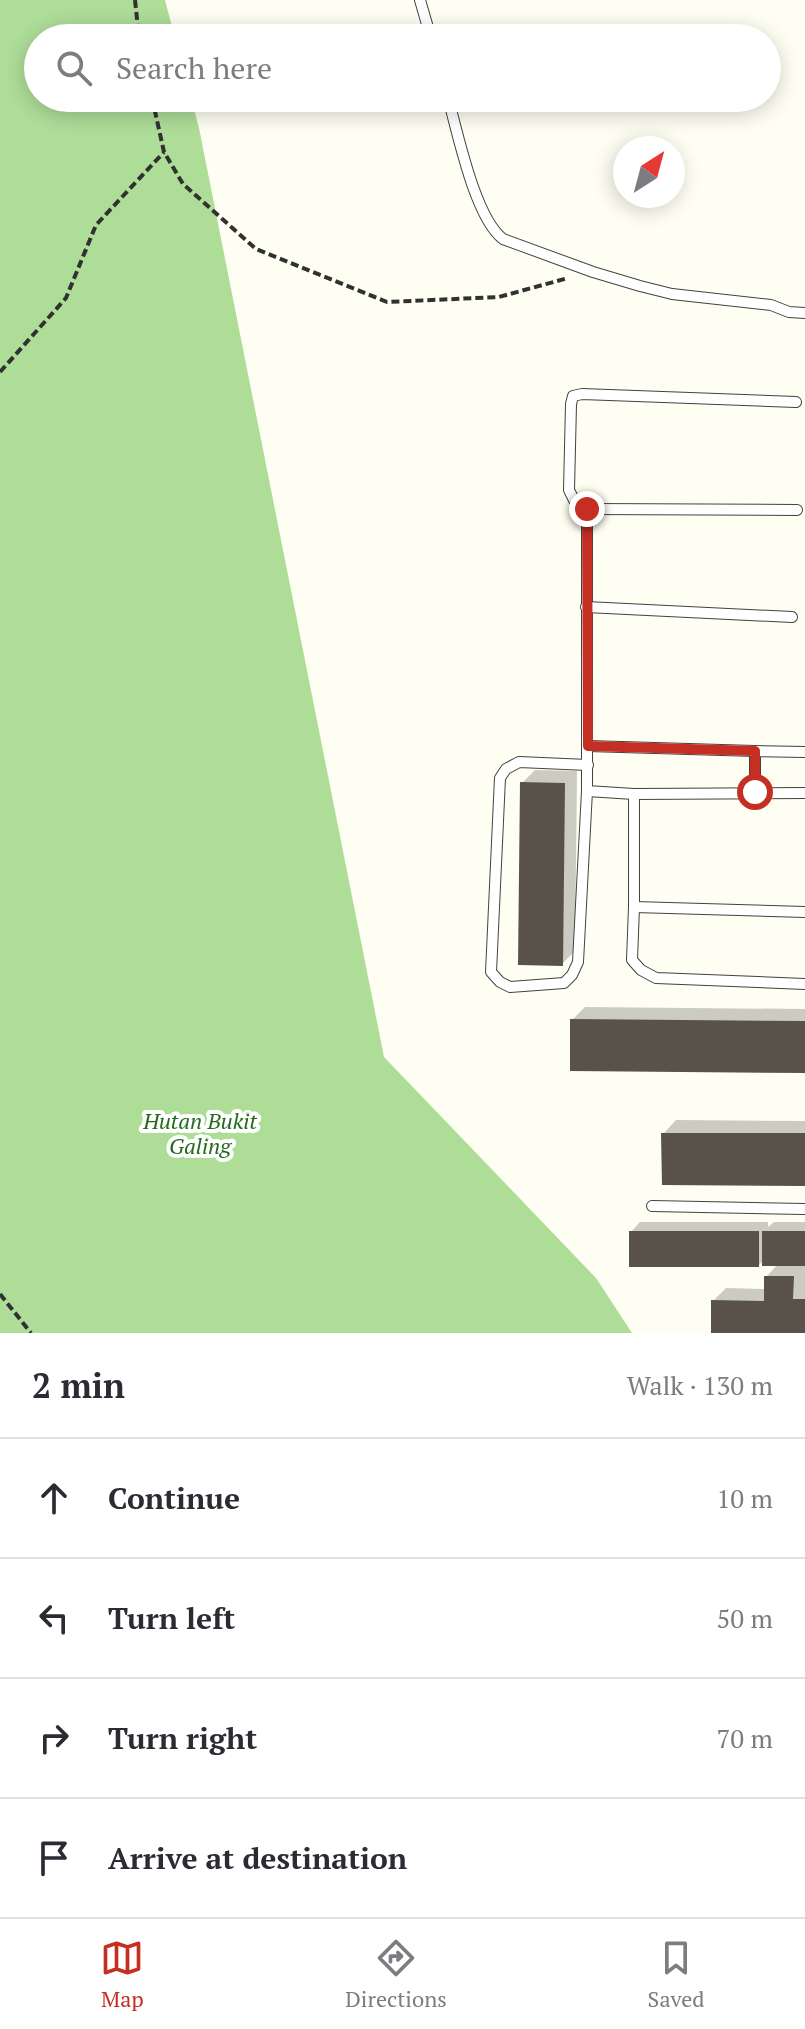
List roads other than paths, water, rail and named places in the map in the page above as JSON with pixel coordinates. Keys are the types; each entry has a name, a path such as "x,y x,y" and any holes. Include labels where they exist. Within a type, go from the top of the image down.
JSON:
{"lane":[{"path":"420,0 427,24"},
{"path":"452,112 482,212 495,233 510,243 593,272 672,294 771,305 789,312 805,313"},
{"path":"796,402 573,396 569,490 574,500 587,509 797,510"},
{"path":"587,509 588,765 578,962 564,983 510,987 491,972 500,778 506,769 519,762 588,765"},
{"path":"586,607 792,617"},
{"path":"588,746 805,752"},
{"path":"755,751 755,792"},
{"path":"587,791 634,794 805,793"},
{"path":"634,794 632,960 641,970 656,978 805,984"},
{"path":"634,907 805,912"},
{"path":"652,1206 805,1209"}],"park label":[{"name":"Hutan Bukit Galing","path":"200,1134"}]}
